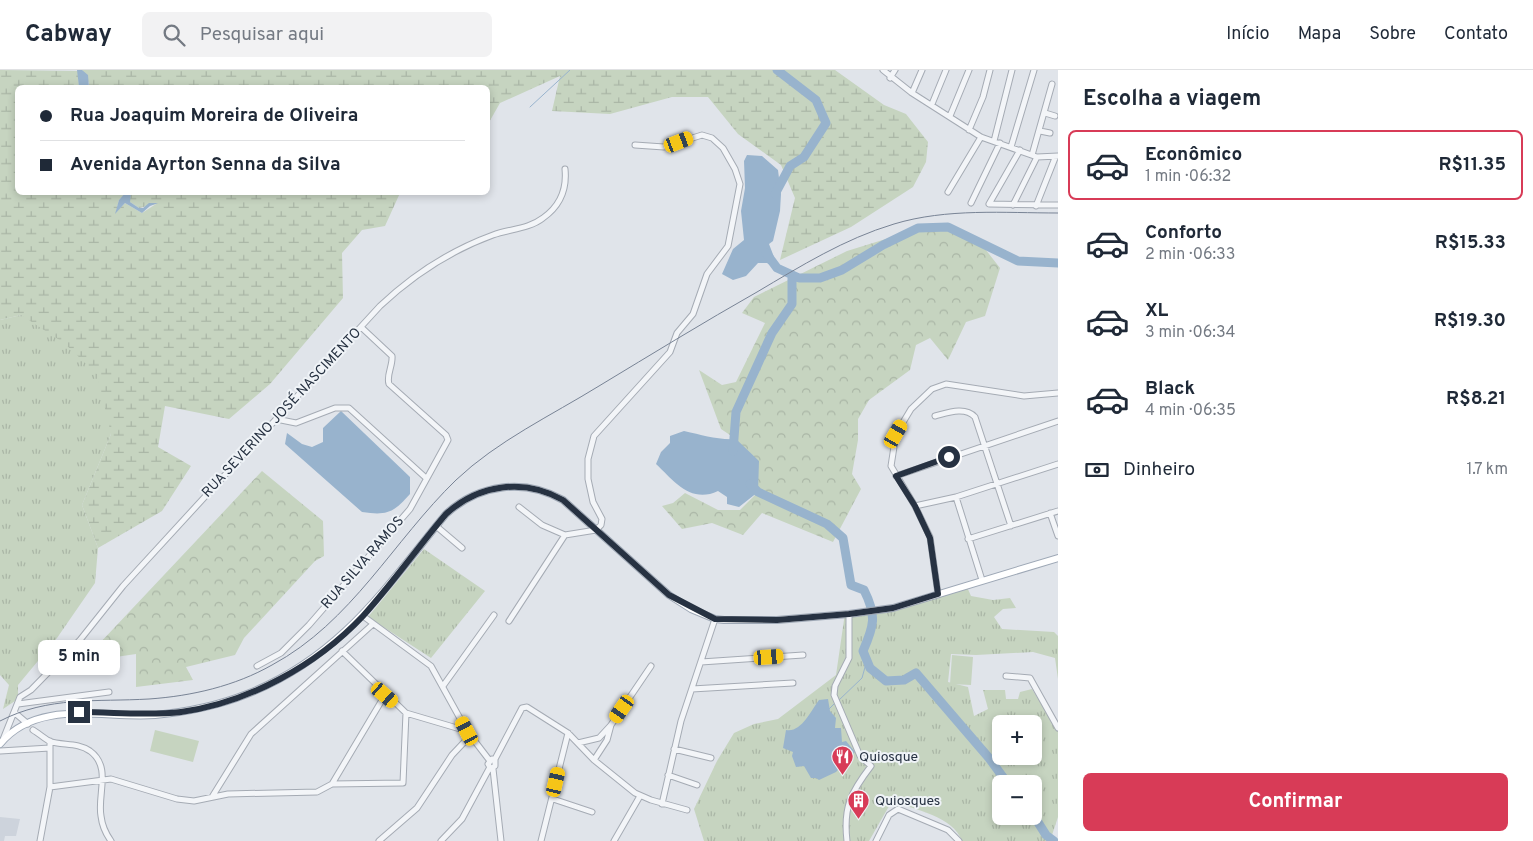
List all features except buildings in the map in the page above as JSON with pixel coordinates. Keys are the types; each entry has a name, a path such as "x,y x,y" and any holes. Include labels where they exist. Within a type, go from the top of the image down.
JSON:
{"main road":[{"path":"1,743 28,724 79,712 152,715 184,712 214,705 247,694 306,663 331,646 363,616 436,526 456,505 482,492 502,486 524,486 543,490 563,500 669,595 715,619 777,620 881,610 1058,558"}],"street":[{"path":"883,70 890,78 980,137 1035,156 1056,157 1036,206"},
{"path":"890,78 895,70"},
{"path":"912,93 922,70"},
{"path":"932,104 946,70"},
{"path":"950,116 969,70"},
{"path":"969,130 983,97 990,70"},
{"path":"994,141 1012,70"},
{"path":"1011,147 1034,70"},
{"path":"1013,205 1035,156 1052,84"},
{"path":"1045,113 1056,116"},
{"path":"1040,131 1050,133"},
{"path":"519,507 542,525 564,535 596,530 601,525 602,519 592,497 587,469 594,436 666,357 677,333 693,314 708,274 728,246 740,188 739,179 722,148 707,135 696,136 664,147 635,145"},
{"path":"948,192 980,137"},
{"path":"971,203 1000,143"},
{"path":"1020,150 989,204 1058,205"},
{"name":"RUA SEVERINO JOSÉ NASCIMENTO","path":"18,702 80,640 123,586 401,286 441,258 491,236 532,225 544,218 563,194 565,169"},
{"name":"RUA SILVA RAMOS","path":"257,666 281,653 309,625 414,503 448,440 446,435 390,384 388,378 393,362 392,356 361,327"},
{"path":"938,594 932,545 915,506 896,476 891,460 896,434 911,409 932,389 946,384 1024,396 1058,393"},
{"path":"276,419 296,423 335,408 349,408 426,478"},
{"path":"935,416 960,411 972,413 978,422 996,484 1011,526"},
{"path":"896,476 984,444 1058,421"},
{"path":"915,506 956,497 1058,464"},
{"path":"956,497 982,580"},
{"path":"968,539 1058,511"},
{"path":"1050,513 1058,536"},
{"path":"436,526 462,548"},
{"path":"509,621 564,535"},
{"path":"847,841 847,806 852,792 871,766 860,756 835,699 835,686 849,658 849,614"},
{"path":"443,686 494,615"},
{"path":"363,616 427,661 469,734 495,766 480,781 468,811 441,841"},
{"path":"662,804 674,749 715,619"},
{"path":"212,797 251,734 372,624"},
{"path":"342,651 385,695 406,713 469,734"},
{"path":"701,662 803,655"},
{"path":"578,743 599,738 611,725 651,666"},
{"path":"1006,676 1030,678 1058,728"},
{"path":"692,689 793,683"},
{"path":"1,743 18,702 109,692"},
{"path":"332,784 385,695"},
{"path":"492,760 524,707 568,733 594,760 640,796 687,810"},
{"path":"15,713 28,724"},
{"path":"50,786 103,779 118,781 186,801 228,794 317,792 332,784 403,783 406,713"},
{"path":"594,760 608,740 611,725"},
{"path":"33,730 50,741 73,743 88,750 99,761 103,779 100,816 111,841"},
{"path":"541,841 568,733"},
{"path":"379,841 417,808 452,755 469,734"},
{"path":"40,841 50,786 50,741"},
{"path":"0,751 50,748"},
{"path":"674,749 711,758"},
{"path":"491,768 501,841"},
{"path":"668,775 697,785"},
{"path":"614,841 640,796"},
{"path":"553,799 592,812"},
{"path":"875,841 889,815 898,810 948,830 959,841"}],"shaded area":[{"path":"0,817 20,819 16,836 5,836 4,841 0,841"}],"green space":[{"path":"0,70 78,71 79,85 15,85 15,195 124,195 119,200 116,212 125,203 142,213 156,204 139,208 130,202 128,198 130,195 399,195 385,226 362,230 342,253 343,298 270,384 229,419 165,406 158,447 191,466 162,511 98,548 82,505 111,434 21,315 0,320"},
{"path":"82,70 835,70 884,105 906,114 928,142 926,162 913,187 851,227 780,260 795,198 781,165 738,134 708,97 672,97 610,114 552,111 560,76 500,103 490,120 490,85 89,85"},
{"path":"931,225 975,236 1000,268 985,316 966,322 948,360 930,338 916,345 910,370 869,400 858,419 858,440 852,474 861,489 833,542 762,513 743,535 712,523 682,529 662,506 673,503 685,493 718,510 740,510 758,492 736,439 721,429 699,370 722,385 736,382 765,323 742,313 754,297 847,251"},
{"path":"21,315 64,343 97,374 111,434 82,505 98,548 95,583 57,638 18,685 18,699 3,709 9,685 0,675 0,320"},
{"path":"262,471 323,521 324,556 315,561 244,638 235,655 186,667 193,680 136,687 136,654 82,662"},
{"path":"424,549 485,591 431,658 368,617"},
{"path":"967,587 971,596 993,600 1010,598 1016,608 1003,609 994,617 1002,629 1054,632 1058,636 1058,679 1055,658 1033,652 976,655 951,654 948,682 968,687 974,716 988,709 983,690 1005,690 1006,699 1018,699 1020,692 1032,689 1058,731 1058,817 1050,841 962,841 957,832 942,820 892,801 869,841 704,841 694,809 717,761 734,733 754,724 778,719 836,675 845,613 886,610"},
{"path":"952,655 973,657 971,685 950,684"},
{"path":"155,730 199,741 193,762 150,751"}],"water":[{"path":"77,70 82,70 88,75 89,85 79,85"},
{"path":"747,155 762,156 778,170 781,194 780,211 773,241 769,244 774,257 770,265 758,263 746,276 733,280 722,274 733,249 744,240 741,211 745,188 744,161"},
{"path":"123,195 131,195 130,202 139,208 143,208 149,203 158,203 150,206 142,213 125,203 115,214 119,200"},
{"path":"341,411 410,477 410,494 395,509 384,513 362,512 285,444 287,433 302,444 312,447 323,442 323,428"},
{"path":"684,431 716,438 736,439 759,461 758,492 739,507 727,504 727,497 718,491 699,495 691,493 676,483 656,464 661,452 670,443 670,436"},
{"path":"828,699 830,711 836,718 835,728 841,728 842,742 846,741 855,752 836,772 819,780 811,778 804,766 796,767 792,756 793,752 783,748 786,730 791,730 801,725 819,700"}],"waterway":[{"path":"530,107 570,70"},
{"path":"775,194 790,166 804,157 826,123 816,100 777,70"},
{"path":"766,253 777,268 799,278 820,278 842,270 883,245 918,228 948,227 1018,261 1058,263"},
{"path":"733,451 736,412 772,333 792,304 792,275"},
{"path":"750,484 758,492 827,524 843,538 851,585 864,590 871,607 872,628 863,651 870,668 886,681 904,680 916,673 1001,775"},
{"path":"838,701 862,678 867,660"},
{"path":"829,709 835,703"},
{"path":"1040,825 1046,835 1054,841"}],"tram line":[{"path":"0,721 36,707 55,704 149,699 213,689 258,672 300,647 326,627 349,604 433,504 456,480 489,453 525,429 823,254 876,230 914,219 955,213 1058,213"}],"place":[{"name":"Quiosque","path":"843,776"},
{"name":"Quiosques","path":"859,820"}],"route":[{"path":"79,712 152,715 184,712 214,705 247,694 277,680 331,646 363,616 446,514 456,505 482,492 502,486 524,486 543,490 563,500 577,510 652,582 678,602 715,619 735,621 777,620 893,608 938,594 930,538 915,506 896,476 949,457"}]}
